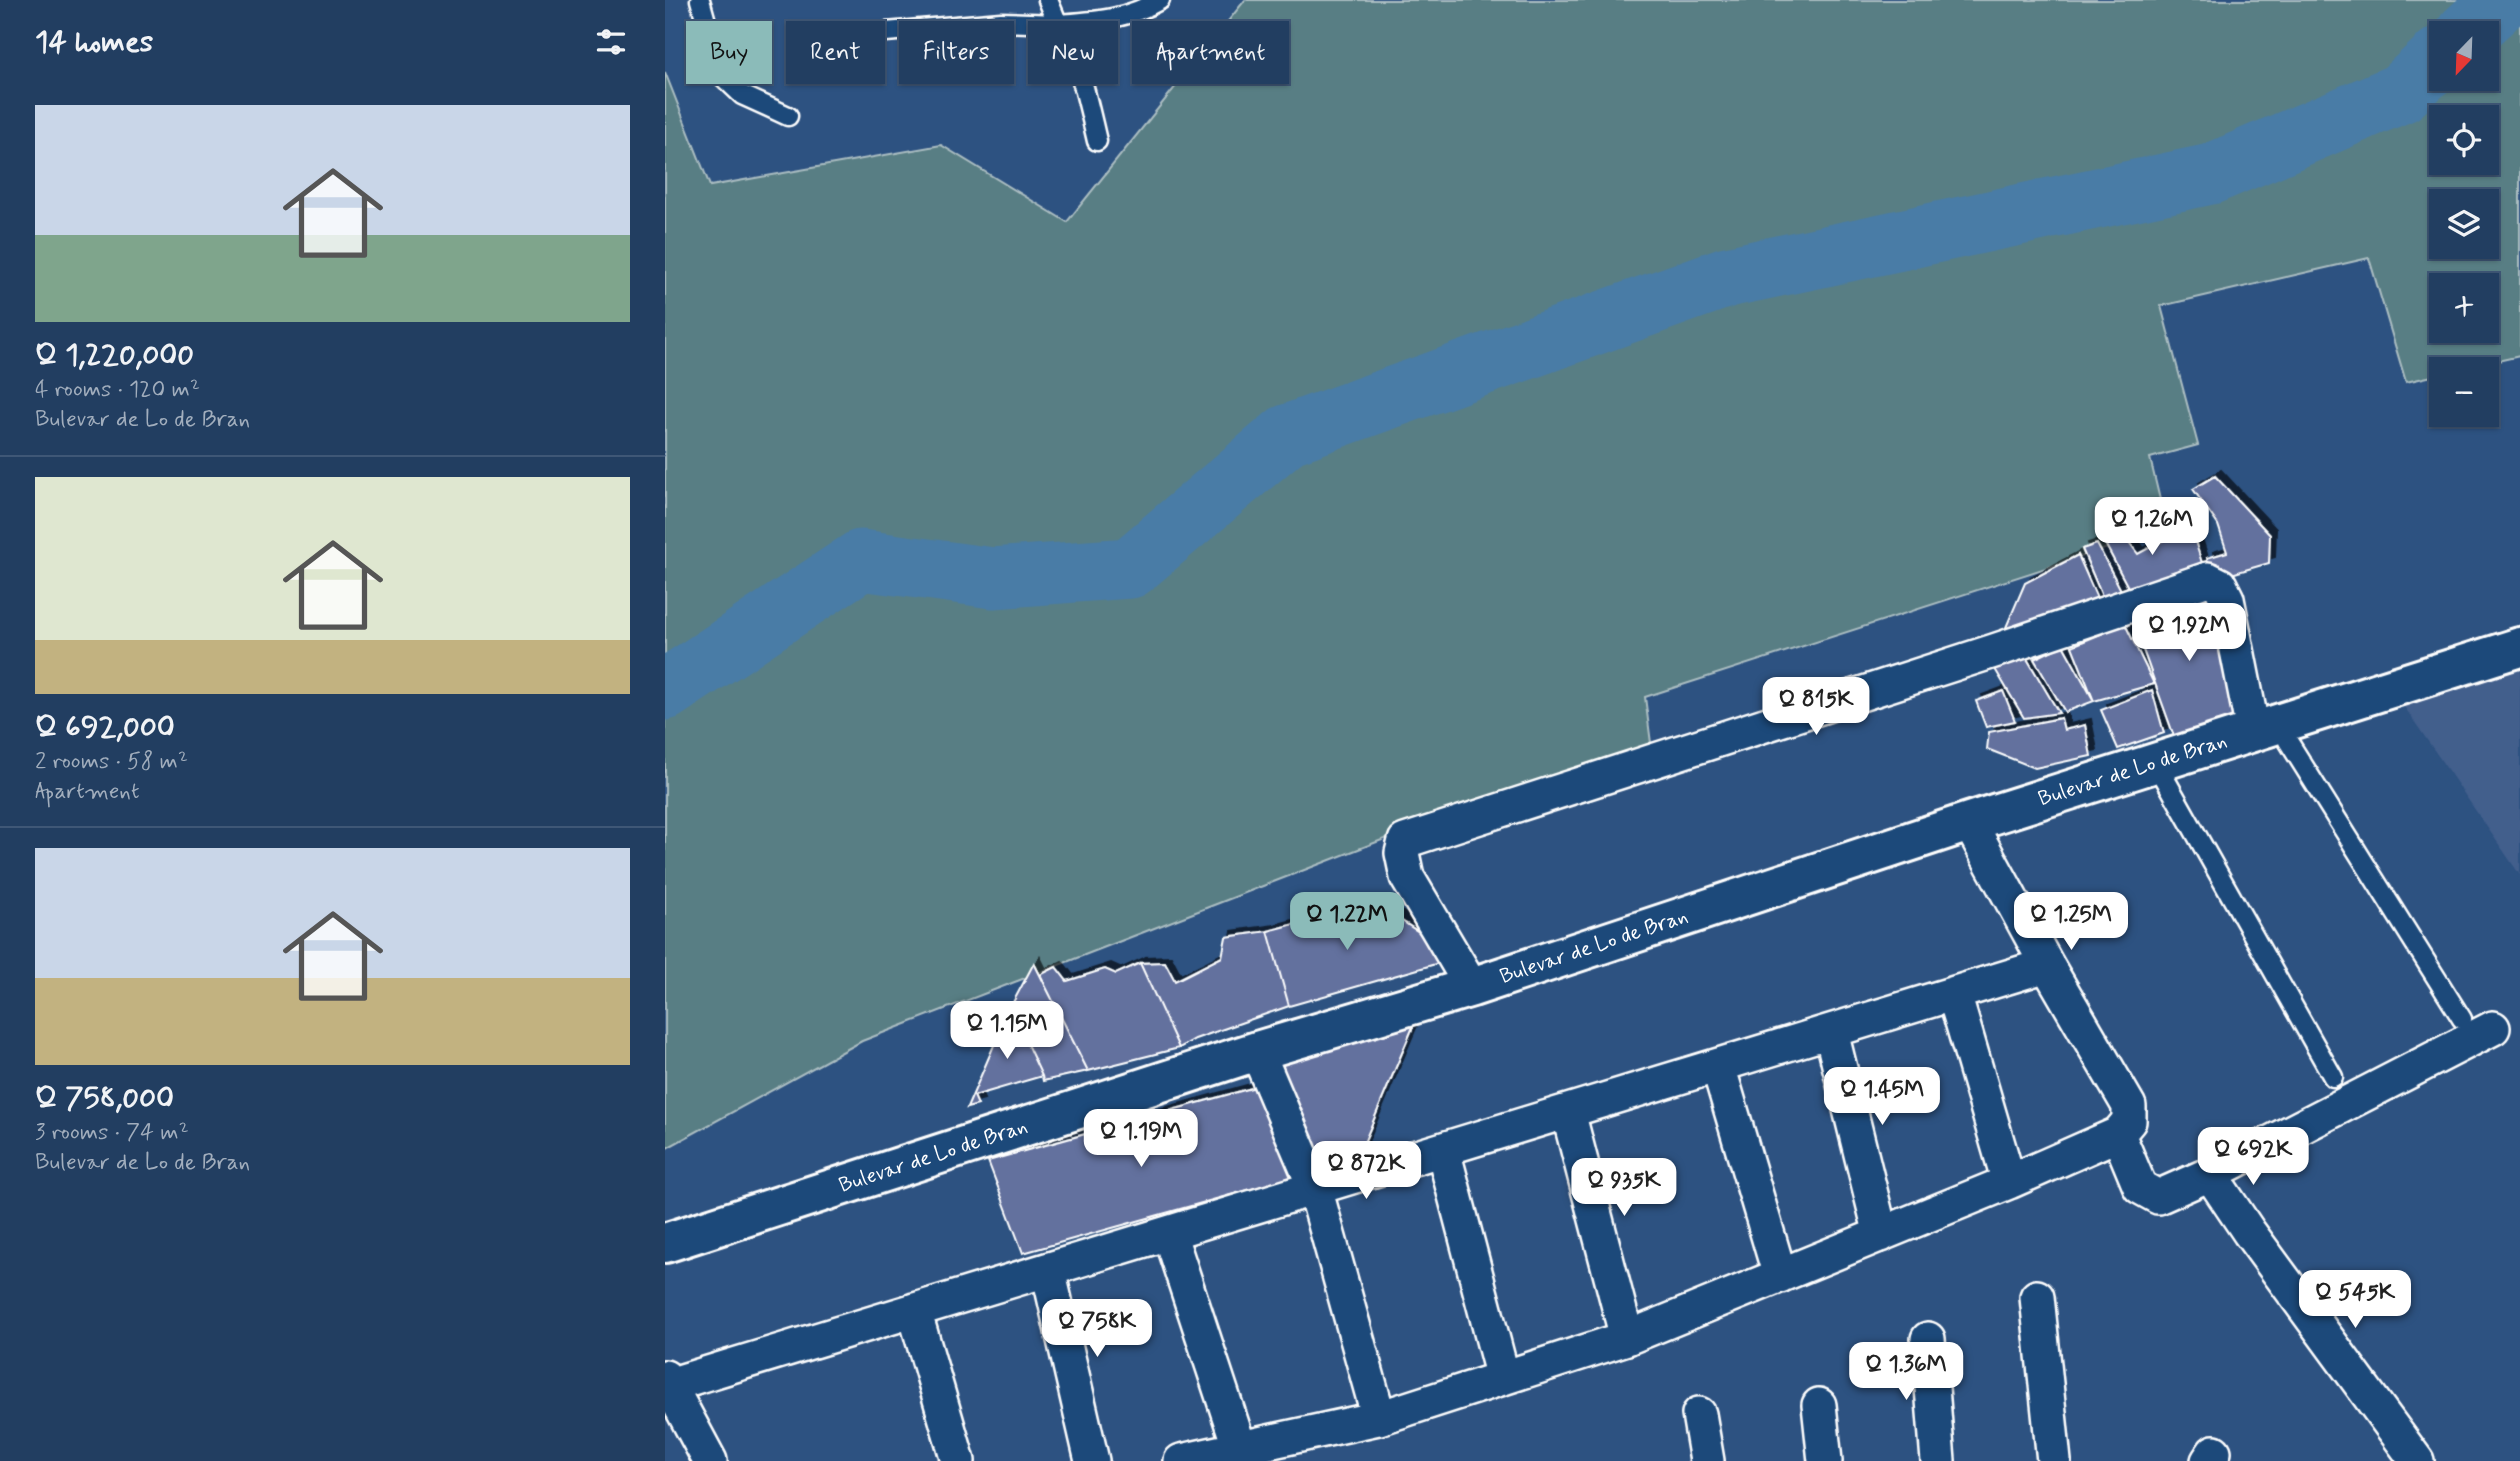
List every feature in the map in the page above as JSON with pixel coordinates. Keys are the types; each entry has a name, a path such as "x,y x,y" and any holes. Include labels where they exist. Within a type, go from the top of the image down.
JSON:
{"street":[{"path":"1472,987 1407,877 1402,853 1405,841 2208,579 2220,585 2227,599 2267,727"},
{"name":"Bulevar de Lo de Bran","path":"665,1242 1257,1051 1472,987 1969,822 2520,647"},
{"path":"1181,1461 1379,1418 1627,1338 2118,1135 2129,1121 2129,1106 2047,965 1969,822"},
{"path":"709,1461 667,1381 1048,1270 2047,965"},
{"path":"1954,994 2009,1182"},
{"path":"2118,1135 2140,1187 2158,1197 2210,1174 2477,1023"},
{"path":"1831,1032 1881,1235"},
{"path":"1257,1051 1315,1188 1379,1418"},
{"path":"1719,1066 1780,1276"},
{"path":"1568,1111 1627,1338"},
{"path":"1443,1150 1503,1378"},
{"path":"2210,1174 2249,1232 2417,1461"},
{"path":"1169,1233 1240,1449"},
{"path":"1048,1270 1092,1461"},
{"path":"2037,1297 2054,1461"},
{"path":"914,1310 958,1461"},
{"path":"1928,1339 1938,1461"},
{"path":"1819,1405 1825,1461"},
{"path":"1699,1414 1707,1461"}],"lane":[{"path":"700,0 721,75 742,96 787,116"},
{"path":"1048,0 1057,21"},
{"path":"1097,21 1110,20 1160,0"},
{"path":"886,32 1000,22 1028,23"},
{"path":"1084,84 1097,141"},
{"path":"2267,727 2288,741 2477,1023"},
{"path":"2156,763 2333,1077"}],"shaded area":[{"path":"2520,670 2520,875 2403,705"}],"green space":[{"path":"1245,0 2520,0 2520,356 2499,361 2499,357 2429,357 2429,377 2406,382 2369,258 2161,306 2198,445 2150,458 2167,529 1645,697 1651,743 1400,833 862,1041 665,1149 665,72 710,186 941,145 1067,222 1178,84 1289,84 1289,21 1228,21"}],"building":[{"path":"2215,476 2270,535 2269,563 2228,575 2210,576 2207,558 2227,552 2218,525 2193,489"},
{"path":"2116,525 2138,554 2190,526 2203,566 2130,591 2099,532"},
{"path":"2097,544 2123,594 2105,603 2082,549"},
{"path":"2078,555 2100,605 2001,639 2025,583"},
{"path":"2214,590 2238,717 2174,736 2132,619"},
{"path":"2125,624 2154,684 2094,701 2072,646"},
{"path":"2063,645 2094,701 2065,712 2034,659"},
{"path":"2026,657 2059,713 2024,718 1995,669"},
{"path":"2152,690 2164,733 2118,749 2101,710"},
{"path":"2003,691 2015,721 1986,727 1976,701"},
{"path":"2061,718 2064,730 2085,725 2091,756 2035,768 1987,749 1989,732"},
{"path":"1374,903 1431,940 1439,963 1289,1006 1268,931"},
{"path":"1268,931 1289,1006 1195,1039 1179,1048 1140,963 1165,962 1175,981 1222,957 1226,937"},
{"path":"1034,963 1088,1071 1043,1081 1010,1008"},
{"path":"1140,963 1179,1048 1088,1071 1040,975 1056,967 1067,981 1105,969 1116,974"},
{"path":"1010,1008 1042,1076 974,1096 978,1105 967,1108"},
{"path":"1418,1015 1361,1150 1317,1164 1271,1067"},
{"path":"1259,1086 1294,1177 1023,1253 988,1161"}],"waterway":[{"path":"2479,21 2502,0"},
{"path":"665,690 861,560 993,578 1130,568 1287,435 1727,277 2211,174 2401,93 2429,67"}]}
